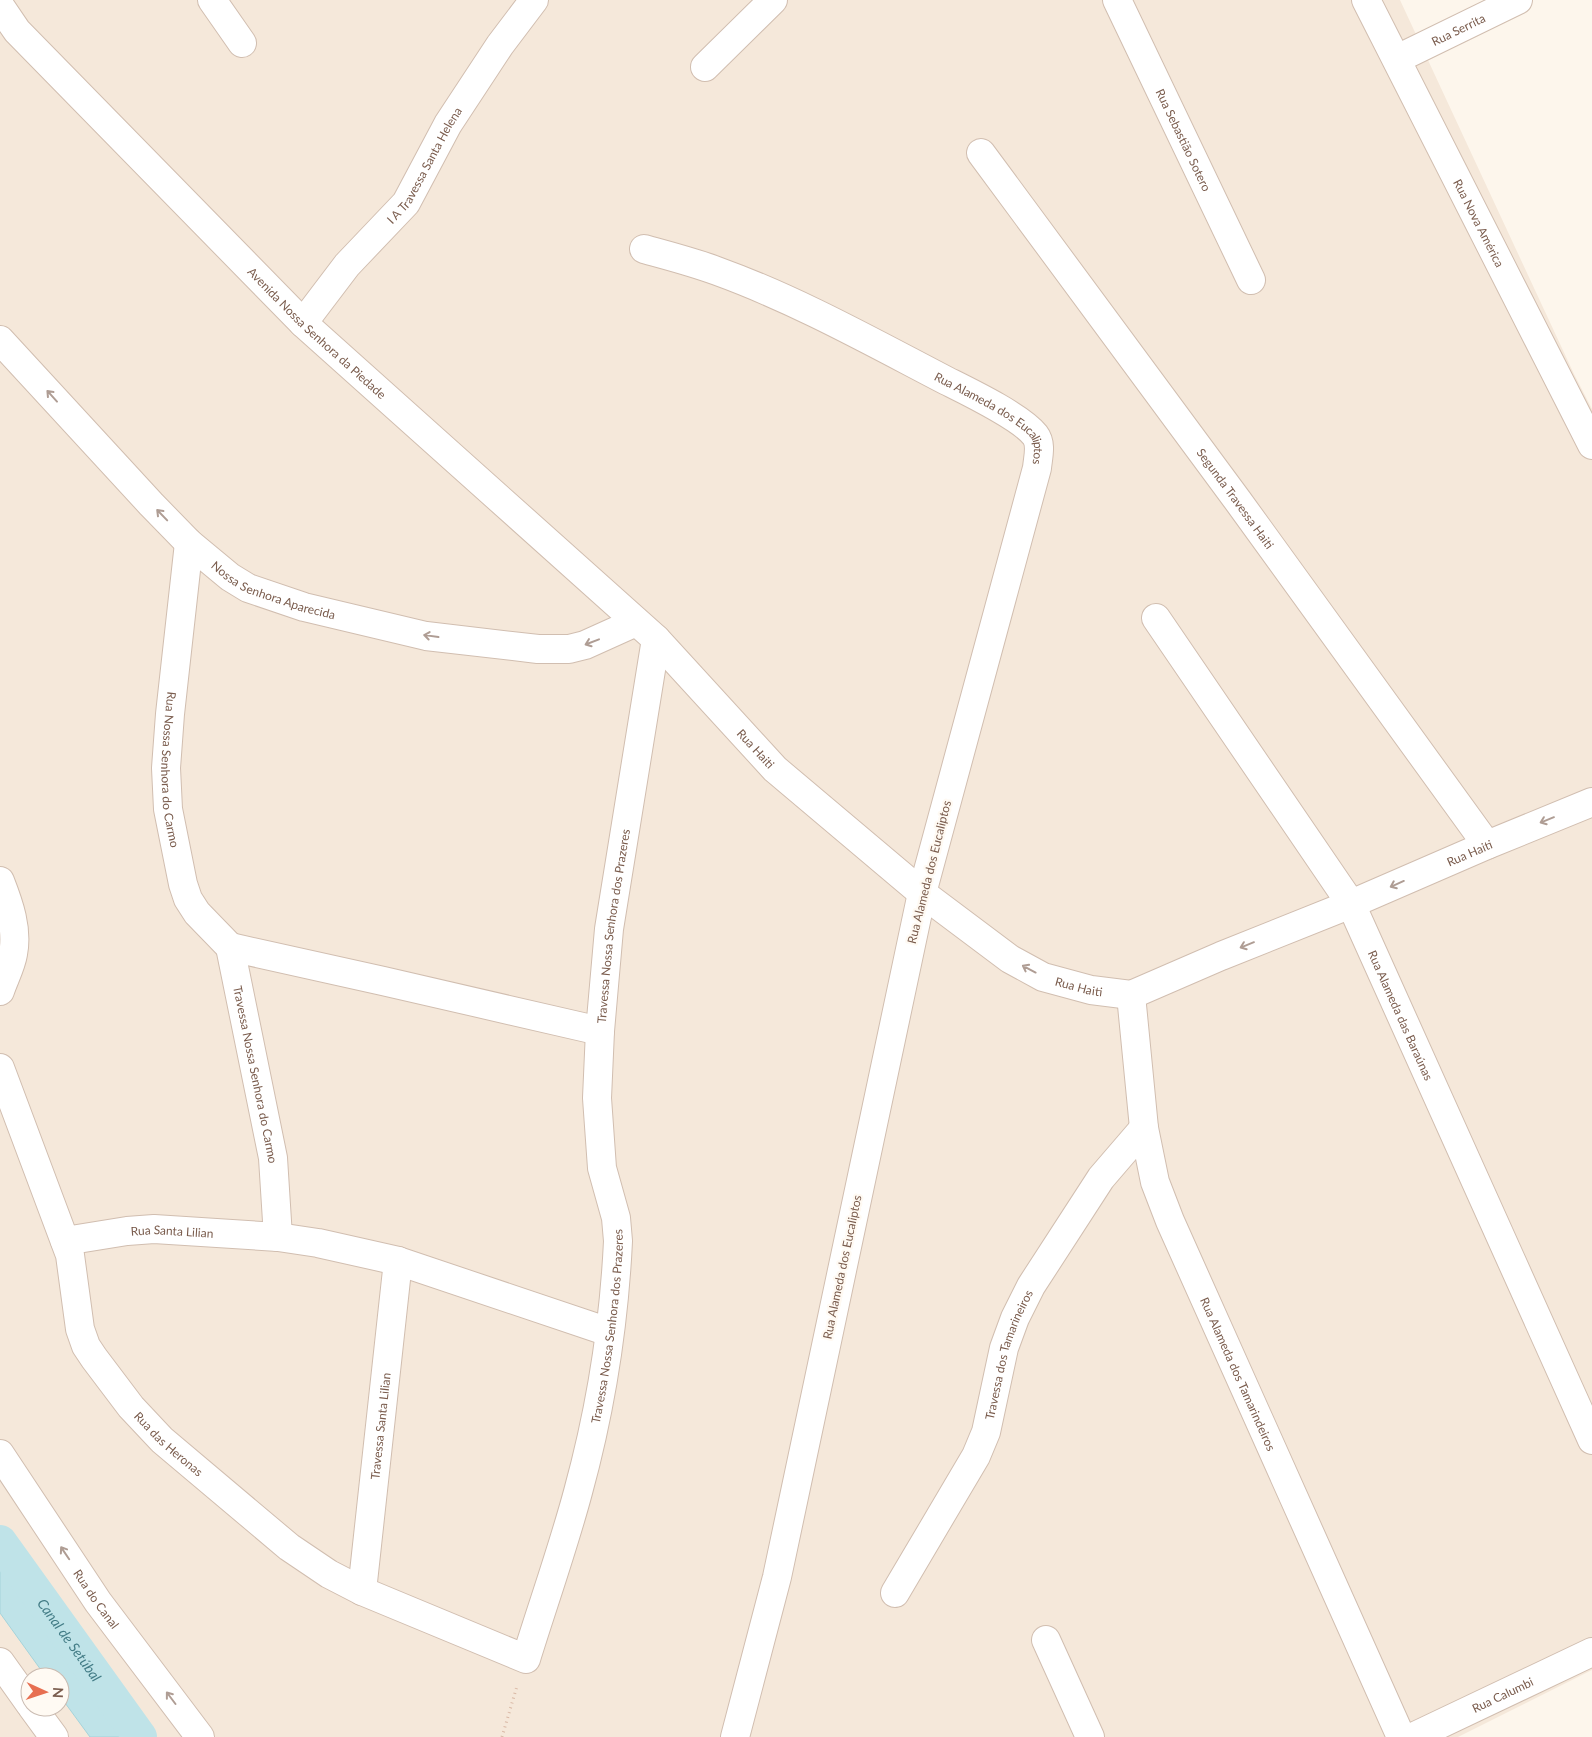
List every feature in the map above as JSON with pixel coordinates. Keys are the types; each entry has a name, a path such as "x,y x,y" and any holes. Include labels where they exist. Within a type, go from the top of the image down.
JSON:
{"street":[{"path":"212,0 242,44"},
{"name":"I A Travessa Santa Helena","path":"303,323 347,265 406,203 448,124 500,45 534,0"},
{"path":"704,67 773,0"},
{"name":"Rua Sebastião Sotero","path":"1117,0 1251,280"},
{"name":"Rua Nova América","path":"1366,0 1592,445"},
{"name":"Rua Serrita","path":"1396,59 1518,0"},
{"name":"Avenida Nossa Senhora da Piedade","path":"0,6 17,31 303,323 656,639"},
{"name":"Segunda Travessa Haiti","path":"981,153 1250,517 1487,844"},
{"name":"Rua Alameda dos Eucaliptos","path":"644,248 717,271 779,296 851,331 979,398 1024,424 1039,442 1037,468 922,892 777,1577 735,1737"},
{"name":"Nossa Senhora Aparecida","path":"0,340 189,543 230,577 248,588 304,606 426,636 538,649 570,649 585,645 636,622"},
{"name":"Rua Nossa Senhora do Carmo","path":"189,543 170,714 166,768 168,810 183,884 188,899 196,913 230,947"},
{"name":"Rua Alameda das Baraúnas","path":"1156,618 1351,904 1592,1440"},
{"name":"Rua Haiti","path":"656,639 775,769 922,892 1010,959 1043,977 1091,990 1131,995 1221,956 1351,904 1487,844 1592,802"},
{"name":"Travessa Nossa Senhora dos Prazeres","path":"526,1659 578,1492 594,1429 609,1332 618,1241 616,1218 602,1168 597,1098 600,1032 609,929 656,639"},
{"path":"0,881 12,916 14,941 13,955 0,991"},
{"path":"230,947 600,1032"},
{"name":"Travessa Nossa Senhora do Carmo","path":"230,947 273,1158 278,1237"},
{"name":"Rua Alameda dos Tamarindeiros","path":"1131,995 1144,1128 1155,1182 1170,1221 1401,1737"},
{"name":"Rua das Heronas","path":"0,1068 70,1255 80,1329 83,1338 94,1358 131,1407 162,1440 289,1547 329,1574 362,1591 526,1659"},
{"name":"Travessa dos Tamarineiros","path":"895,1594 976,1456 986,1432 1004,1348 1015,1318 1031,1286 1101,1178 1144,1128"},
{"name":"Rua Santa Lilian","path":"65,1240 154,1229 278,1237"},
{"path":"278,1237 318,1243 398,1261 609,1332"},
{"name":"Travessa Santa Lilian","path":"362,1591 398,1261"},
{"name":"Rua do Canal","path":"0,1454 98,1602 200,1737"},
{"path":"1046,1640 1090,1737"},
{"name":"Rua Calumbi","path":"1413,1737 1592,1652"},
{"path":"0,1662 20,1690"},
{"path":"39,1717 54,1737"}],"path":[{"path":"502,1737 526,1659"}],"shaded area":[{"path":"0,0 1400,0 1592,409 1592,1670 1458,1737 0,1737"}],"water":[{"path":"0,1530 34,1589 140,1737 90,1737 70,1710 70,1667 39,1667 0,1613"}],"waterway":[{"name":"Canal de Setúbal","path":"0,1542 140,1737"}]}
